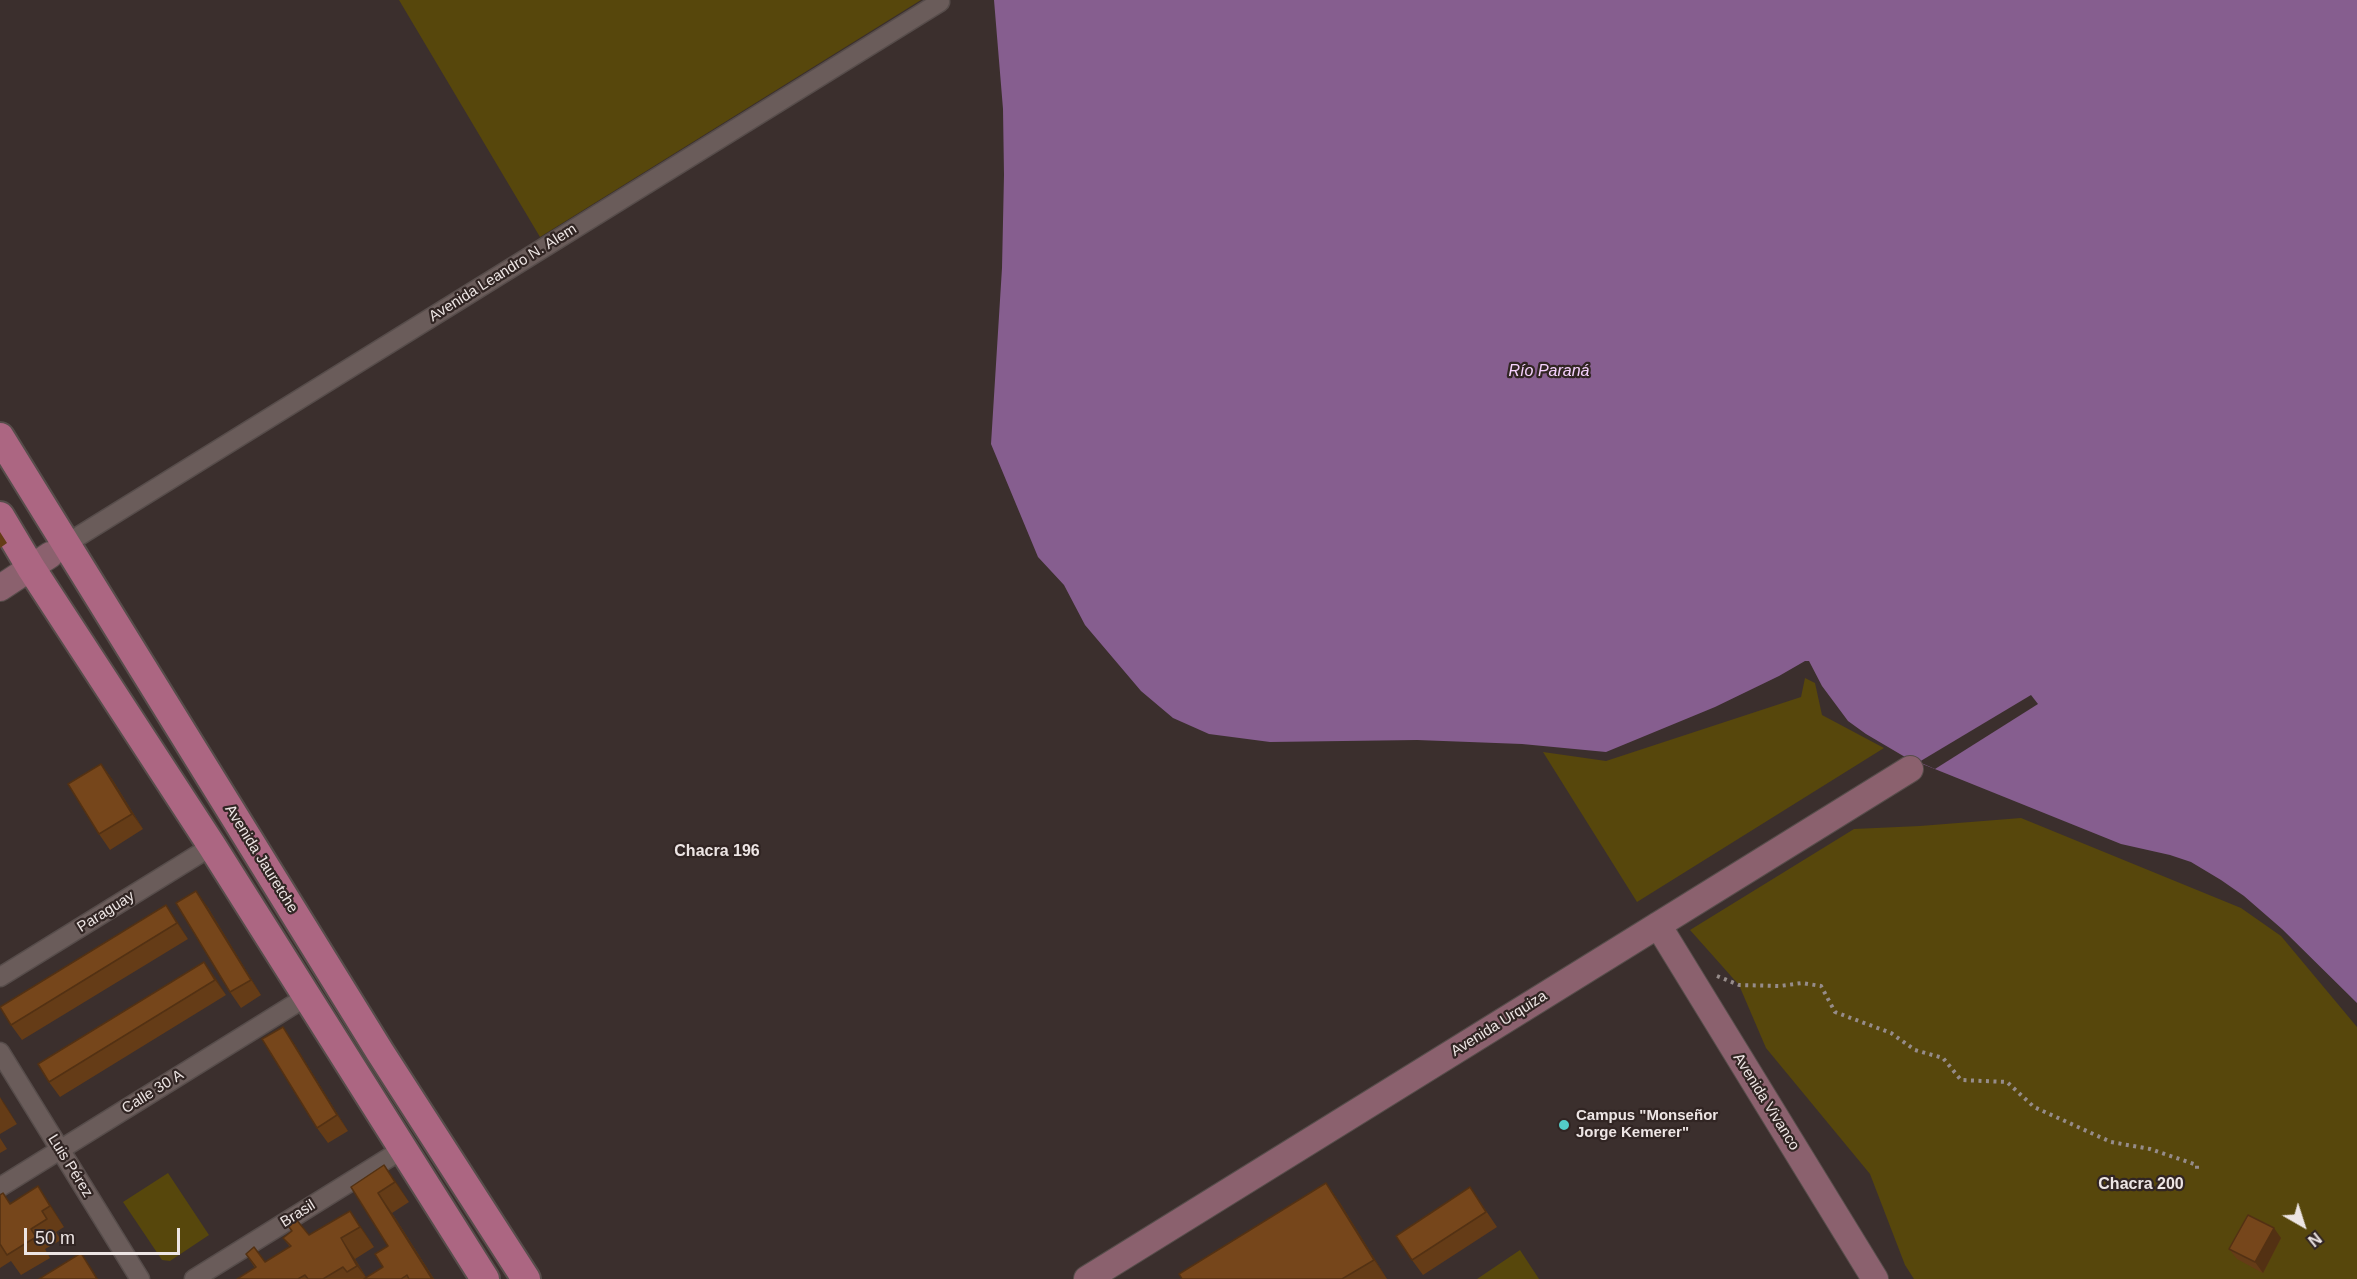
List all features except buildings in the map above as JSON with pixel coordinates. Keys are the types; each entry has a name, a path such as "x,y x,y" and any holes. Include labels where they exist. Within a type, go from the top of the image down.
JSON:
{"main road":[{"name":"Avenida Jauretche","path":"0,437 49,556 213,846 484,1279"},
{"name":"Avenida Jauretche","path":"0,516 49,556 380,1052 526,1279"},
{"name":"Avenida Leandro N. Alem","path":"0,588 49,556"},
{"name":"Avenida Urquiza","path":"1087,1279 1910,769"},
{"name":"Avenida Vivanco","path":"1658,925 1875,1279"}],"street":[{"name":"Avenida Leandro N. Alem","path":"49,556 940,2"},
{"name":"Paraguay","path":"0,977 213,846"},
{"name":"Calle 30 A","path":"0,1187 306,997"},
{"name":"Luis Pérez","path":"0,1052 140,1279"},
{"name":"Brasil","path":"194,1279 403,1149"}],"path":[{"path":"1691,980 1715,975 1739,985 1780,986 1802,983 1821,986 1835,1012 1891,1033 1915,1050 1943,1058 1961,1080 2007,1082 2034,1107 2111,1142 2150,1149 2197,1165 2197,1172"}],"shaded area":[{"path":"399,0 921,0 540,237"},
{"path":"1805,678 1815,683 1822,715 1884,748 1637,902 1543,752 1606,761 1801,697"},
{"path":"2021,818 2241,908 2281,936 2357,1027 2357,1279 1914,1279 1905,1265 1870,1174 1766,1048 1739,985 1690,930 1854,829"},
{"path":"168,1173 209,1235 170,1261 162,1260 123,1202"},
{"path":"1520,1250 1539,1279 1477,1279"}],"water":[{"name":"Río Paraná","path":"994,0 2357,0 2357,1003 2282,929 2244,896 2221,880 2191,862 2121,844 1905,757 1848,721 1822,686 1809,661 1715,707 1606,752 1522,744 1417,740 1270,742 1209,734 1173,718 1141,691 1085,625 1064,585 1038,557 991,444 1002,268 1004,175 1003,109"}],"pier":[{"path":"2031,695 2038,704 1935,769 1919,762"}],"place":[{"name":"Campus \"Monseñor Jorge Kemerer\"","path":"1564,1125"}],"district":[{"name":"Chacra 196","path":"717,852"},
{"name":"Chacra 200","path":"2141,1185"}]}
